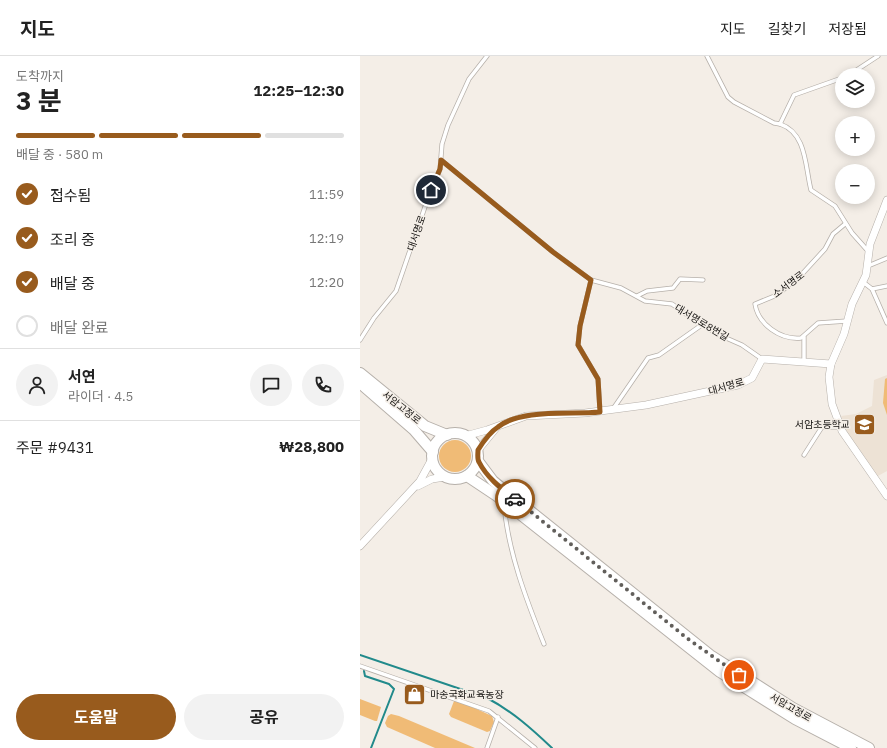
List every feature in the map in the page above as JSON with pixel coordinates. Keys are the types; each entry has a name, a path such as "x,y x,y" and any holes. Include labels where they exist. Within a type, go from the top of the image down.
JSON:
{"main road":[{"name":"서암고정로","path":"360,373 425,426 447,435"},
{"name":"서암고정로","path":"360,383 414,430 433,455"},
{"path":"454,433 465,436 474,443 478,450 478,461 473,471 467,476 452,479 445,477 434,466 433,455 440,439 454,433"},
{"name":"서암고정로","path":"478,461 493,481 710,655 793,708 869,748"},
{"name":"서암고정로","path":"467,476 504,501 720,672 784,712 851,748"}],"street":[{"path":"887,200 873,235 869,252 868,266 863,282 852,304 841,342 831,364 830,387 832,404 848,442 887,496"},
{"path":"762,359 831,364"},
{"name":"대서명로","path":"465,436 498,427 506,422 526,416 600,412 670,401 738,385 752,378 762,359"},
{"path":"478,450 498,427"},
{"path":"360,546 411,491 428,469 433,455"},
{"path":"411,491 432,479 445,477"}],"lane":[{"name":"대서명로","path":"360,340 374,318 396,291 426,201 438,175 442,144 448,125 469,79 487,56"},
{"path":"707,56 728,97 734,102 774,123 793,130 799,140 805,157 811,190 835,206 845,224 862,246 869,252"},
{"path":"860,68 878,56"},
{"path":"780,124 794,95 835,80"},
{"name":"대서명로8번길","path":"441,160 553,252 591,280 611,284 646,301 672,304 717,334 742,345 762,359"},
{"name":"소서명로","path":"804,337 788,337 768,327 758,316 755,304 777,295 803,273 824,249 833,234 845,224"},
{"path":"868,266 886,258"},
{"name":"대서명로8번길","path":"637,296 647,291 673,288 680,279 703,280"},
{"path":"591,280 580,326 578,345 598,379 600,412"},
{"path":"863,282 872,289 887,323"},
{"path":"872,289 887,286"},
{"path":"804,361 804,337 818,323 848,321"},
{"path":"612,410 648,358 659,355 702,324"},
{"path":"804,455 822,427 840,426"},
{"path":"504,501 510,545 544,644"},
{"path":"360,666 398,680 468,702 498,717 535,748"},
{"path":"487,748 498,717"}],"shaded area":[{"name":"서암초등학교","path":"887,375 887,471 876,477 847,432 841,416 856,414 872,406 874,380"},
{"path":"887,378 887,415 883,403 885,379"},
{"path":"452,440 458,440 468,447 471,456 470,462 464,469 458,472 452,472 442,465 439,459 439,453 446,443"},
{"path":"360,699 381,707 377,721 360,715"},
{"path":"457,700 492,716 494,722 490,731 487,732 451,717 449,714 454,701"},
{"path":"391,714 475,748 435,748 387,727 385,723 388,716"}],"waterway":[{"path":"360,655 487,698 521,721 552,748"},
{"path":"364,671 365,676 389,684 394,689 371,748"}],"way so far":[{"path":"515,499 688,639 739,675"}],"place":[{"name":"서암초등학교","path":"865,424"},
{"name":"마송국화교육농장","path":"415,694"}],"route":[{"path":"431,190 440,169 441,160 498,205 553,252 591,280 580,326 578,345 582,355 598,379 600,412 526,416 506,422 498,427 488,437 478,450 478,461 493,481 515,499"}]}
